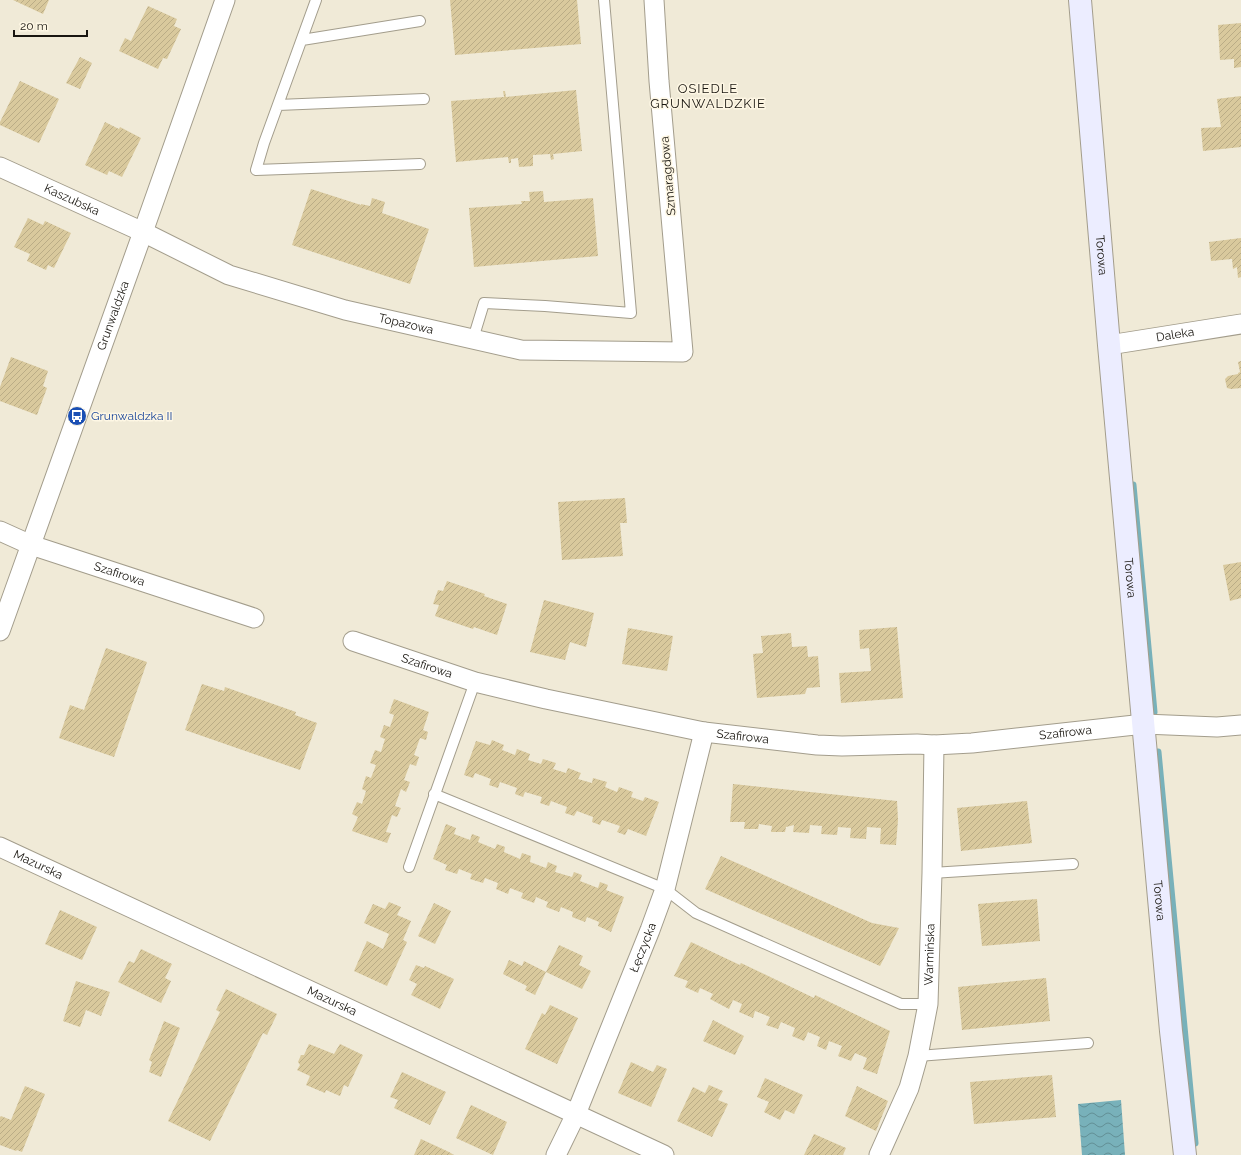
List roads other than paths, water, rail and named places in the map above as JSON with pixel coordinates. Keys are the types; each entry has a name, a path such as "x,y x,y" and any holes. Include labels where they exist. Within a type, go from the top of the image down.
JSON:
{"street":[{"name":"Grunwaldzka","path":"0,631 225,0"},
{"name":"Szmaragdowa","path":"654,0 659,82 683,352"},
{"name":"Torowa","path":"1080,0 1109,345 1171,1031 1185,1155"},
{"name":"Kaszubska","path":"0,167 143,232"},
{"name":"Topazowa","path":"143,232 229,275 345,310 521,350 683,352"},
{"name":"Daleka","path":"1109,345 1241,324"},
{"name":"Szafirowa","path":"0,531 31,545 254,618"},
{"name":"Szafirowa","path":"353,641 475,682 546,700 704,732 817,745 934,745 972,743 1144,724 1217,727 1241,726"},
{"name":"Łęczycka","path":"556,1155 576,1114 665,889 704,732"},
{"name":"Warmińska","path":"879,1155 909,1088 918,1056 928,1004 934,745"},
{"name":"Mazurska","path":"0,847 664,1155"}],"lane":[{"path":"316,0 256,170 420,164"},
{"path":"473,339 484,303 631,313 604,0"},
{"path":"302,40 420,21"},
{"path":"278,106 424,99"},
{"path":"409,867 475,682"},
{"path":"434,794 665,889 696,913 901,1004 928,1004"},
{"path":"932,873 1073,864"},
{"path":"918,1056 1088,1043"}],"water":[{"path":"1121,1100 1125,1155 1082,1155 1078,1104"}],"waterway":[{"path":"1133,485 1154,712"},
{"path":"1158,752 1195,1143"}],"place":[{"name":"Grunwaldzka II","path":"77,416"}],"district":[{"name":"OSIEDLE GRUNWALDZKIE","path":"708,96"}]}
